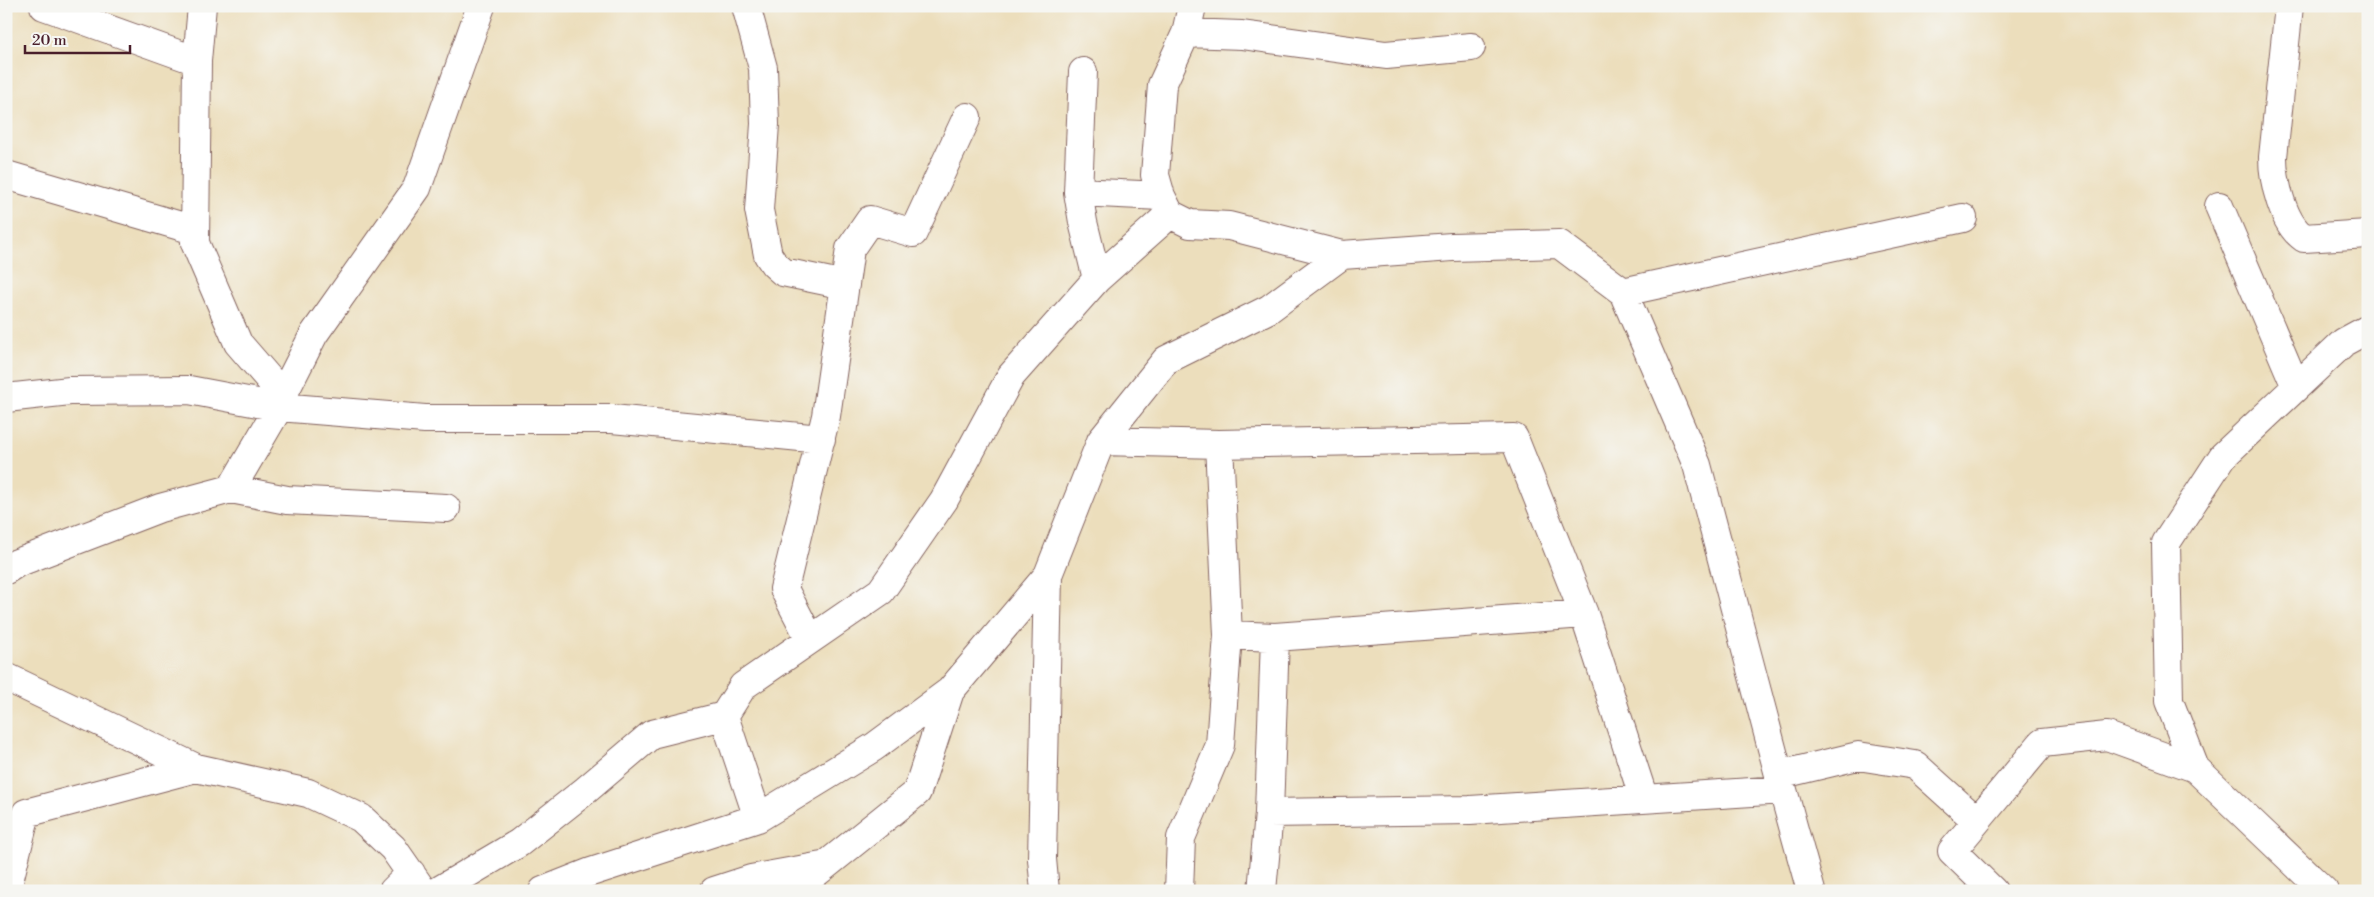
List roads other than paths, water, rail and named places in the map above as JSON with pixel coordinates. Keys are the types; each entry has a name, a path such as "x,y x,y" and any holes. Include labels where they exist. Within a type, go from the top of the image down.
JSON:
{"street":[{"path":"44,6 197,61"},
{"path":"202,6 197,61 194,243 238,343 281,401"},
{"path":"231,489 281,401 314,334 417,188 481,6"},
{"path":"746,6 763,68 765,124 759,210 768,255 782,272 845,285"},
{"path":"1165,205 1155,175 1162,85 1186,33 1192,6"},
{"path":"2289,6 2273,156 2274,181 2290,224 2296,233 2304,238 2368,234"},
{"path":"1186,33 1242,35 1386,55 1471,47"},
{"path":"1083,72 1078,192 1096,279"},
{"path":"810,639 784,589 826,416 850,249 870,220 913,233 967,117"},
{"path":"6,175 194,230"},
{"path":"1078,192 1165,205 1190,224 1230,226 1342,255 1452,247 1559,244 1622,292 1696,465 1811,891"},
{"path":"438,891 519,843 652,734 724,716 743,686 881,591 944,500 1011,376 1096,279 1165,205"},
{"path":"2219,206 2296,387"},
{"path":"1622,292 1963,218"},
{"path":"543,891 595,881 758,818 874,747 950,691 1048,575 1101,441 1166,360 1269,309 1342,255"},
{"path":"2194,768 2169,701 2166,543 2223,456 2344,342 2368,329"},
{"path":"6,398 70,391 190,390 425,419 612,419 821,439"},
{"path":"1101,441 1219,444 1514,438 1584,614 1644,799"},
{"path":"1179,891 1181,838 1220,746 1228,635 1219,444"},
{"path":"6,570 17,563 160,508 231,489 287,500 446,508"},
{"path":"1044,891 1042,859 1048,575"},
{"path":"1228,635 1275,637 1584,614"},
{"path":"1262,891 1269,812 1275,637"},
{"path":"6,678 196,768 308,794 360,818 393,848 409,885"},
{"path":"799,891 801,885 917,792 950,691"},
{"path":"724,716 758,818"},
{"path":"1993,891 1952,851 2042,743 2107,736 2194,768 2324,891"},
{"path":"1269,812 1470,810 1644,799 1781,782 1858,756 1915,765 1977,821"},
{"path":"15,891 6,889 12,842 26,813 196,768"},
{"path":"714,891 751,879 826,865"}]}
